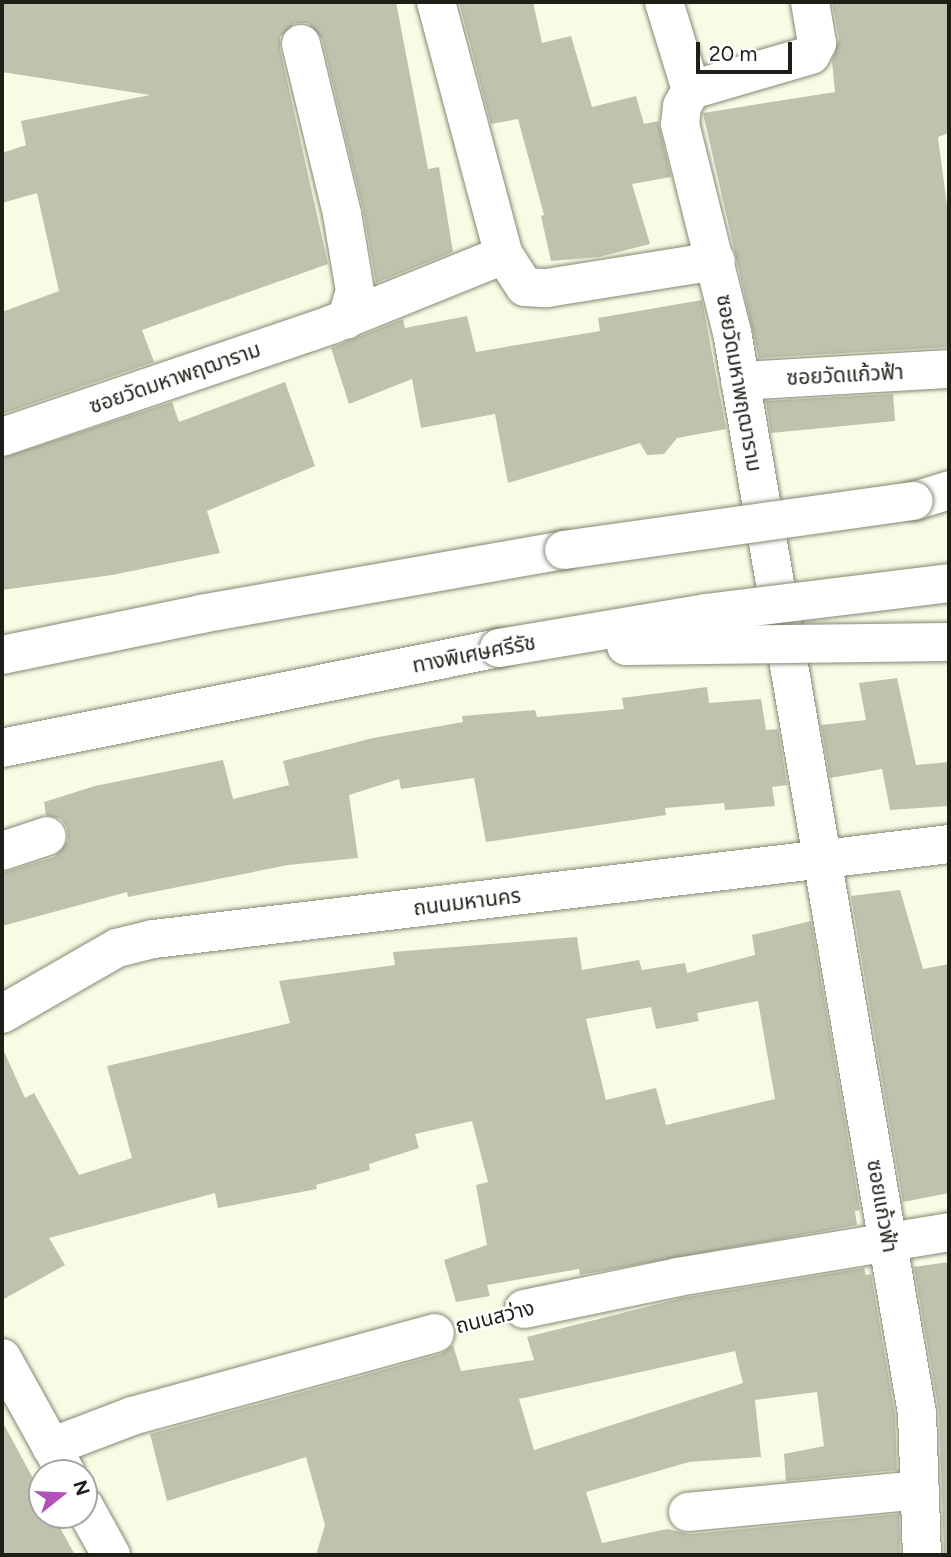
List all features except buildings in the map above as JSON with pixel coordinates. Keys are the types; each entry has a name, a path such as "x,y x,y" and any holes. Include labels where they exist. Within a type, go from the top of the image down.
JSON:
{"main road":[{"path":"436,2 504,255 525,287 547,288 716,261"},
{"path":"664,2 691,90 811,55 817,43 810,2"},
{"path":"301,44 342,214 355,291 346,320"},
{"name":"ซอยวัดมหาพฤฒาราม","path":"691,90 682,106 680,124 716,261 740,381 821,860"},
{"name":"ซอยวัดมหาพฤฒาราม","path":"2,437 346,320 504,255"},
{"name":"ซอยวัดแก้วฟ้า","path":"740,381 949,369"},
{"path":"2,655 201,614 564,550 937,497"},
{"name":"ทางพิเศษศรีรัช","path":"2,748 499,648 705,613 949,583"},
{"path":"499,648 949,642"},
{"path":"2,850 47,836"},
{"name":"ถนนมหานคร","path":"2,1014 117,948 153,939 949,844"},
{"name":"ซอยแก้วฟ้า","path":"821,860 917,1413 922,1555"},
{"name":"ถนนสว่าง","path":"524,1309 678,1277 949,1232"},
{"name":"ถนนสว่าง","path":"61,1459 132,1416 435,1333"},
{"path":"2,1358 58,1459"},
{"path":"688,1512 920,1490"},
{"path":"97,1529 111,1555"}],"path":[{"path":"555,2 584,2"},
{"name":"ถนนสว่าง","path":"435,1333 524,1309"}]}
